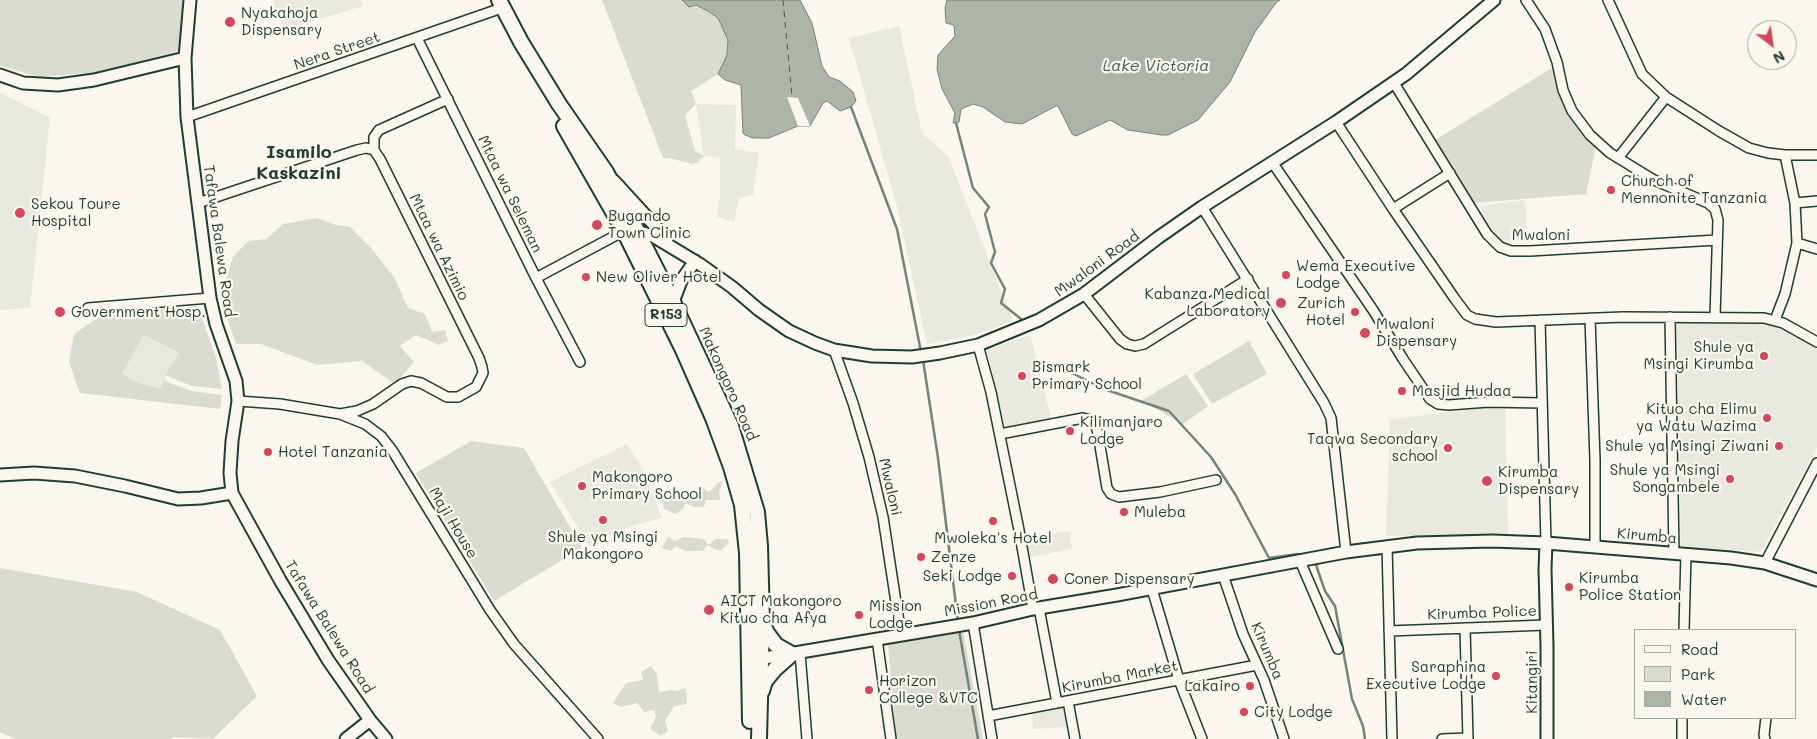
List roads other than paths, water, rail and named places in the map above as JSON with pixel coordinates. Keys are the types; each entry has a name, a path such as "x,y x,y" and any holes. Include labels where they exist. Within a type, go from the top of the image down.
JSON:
{"main road":[{"name":"Makongoro Road","path":"495,3 559,104 606,172 704,395 723,444 742,505 754,660 760,697 759,739"},
{"name":"Makongoro Road","path":"495,3 673,302 731,426 758,512 762,621 754,660 751,739"},
{"path":"762,621 767,634 776,645 796,654"},
{"path":"760,697 765,681 775,669 796,654"}],"street":[{"name":"Tafawa Balewa Road","path":"190,0 185,58 187,117 210,298 216,324 236,381 238,401 232,441 230,473 232,493 280,580 328,660 370,720 386,739"},
{"name":"Mwaloni Road","path":"631,231 654,236 674,247 717,276 759,310 789,331 834,350 872,356 912,357 978,345 1039,320 1084,294 1202,207 1394,83 1494,0"},
{"path":"1526,0 1545,29 1572,111 1590,135 1618,158 1654,180 1712,206 1717,213 1715,317"},
{"path":"1608,0 1642,74 1666,97 1750,148 1785,156 1817,155"},
{"name":"Nera Street","path":"187,117 417,38 495,3"},
{"name":"Mtaa wa Seleman","path":"417,38 536,278 580,362"},
{"path":"0,75 23,83 58,85 94,80 185,58"},
{"name":"Mwaloni","path":"1394,83 1487,234 1500,247 1511,251 1622,247 1717,240"},
{"path":"1618,158 1666,97"},
{"path":"198,203 357,150 366,148 374,150 374,137 379,130 448,99"},
{"path":"1336,122 1393,209 1468,315 1475,319 1496,322 1590,318 1764,318 1789,326 1817,342"},
{"name":"Mtaa wa Azimio","path":"340,414 357,411 373,404 411,380 421,383 447,397 458,398 476,387 483,373 479,358 374,150"},
{"path":"1775,320 1785,294 1797,243 1795,203 1785,156"},
{"path":"1272,162 1373,310 1430,399 1438,404 1449,405 1488,402 1542,403"},
{"path":"606,172 674,247"},
{"path":"1393,209 1450,173"},
{"path":"1795,203 1817,201"},
{"path":"1202,207 1324,403 1331,418 1346,552"},
{"path":"536,278 631,231"},
{"path":"1797,243 1817,249"},
{"path":"673,302 681,281 695,261"},
{"path":"1084,294 1120,338 1127,344 1135,346 1144,344 1248,280"},
{"path":"88,308 210,298"},
{"path":"1670,317 1680,553"},
{"path":"1590,318 1595,546"},
{"path":"1392,739 1388,546 1456,541 1546,543 1540,320"},
{"path":"978,345 991,392 1057,703"},
{"name":"Mwaloni","path":"834,350 853,403 869,457 883,517 901,635"},
{"name":"Maji House","path":"238,401 280,404 340,414 365,424 381,436 392,450 490,610 514,644 598,739"},
{"path":"1000,434 1083,418 1091,420 1096,426 1098,434 1107,488 1111,494 1118,497 1160,492 1216,480"},
{"path":"1765,563 1817,463"},
{"path":"0,475 34,473 75,476 178,499 201,498 232,493"},
{"name":"Kirumba","path":"1546,543 1731,558 1765,563 1817,580"},
{"name":"Kirumba Police","path":"1389,630 1546,626 1546,543"},
{"name":"Mission Road","path":"754,660 969,624 1036,609 1152,589 1300,560 1388,546"},
{"name":"Kirumba","path":"1680,553 1684,629"},
{"path":"1300,560 1338,649"},
{"name":"Kirumba","path":"1223,575 1243,634 1264,680 1284,739"},
{"path":"1152,589 1179,680 1202,739"},
{"path":"969,624 992,739"},
{"name":"Kitangiri","path":"1546,626 1547,739"},
{"path":"1442,739 1468,738 1465,628"},
{"path":"877,639 891,739"},
{"path":"796,654 807,739"},
{"name":"Kirumba Market","path":"988,716 1257,665"},
{"path":"1068,701 1074,739"},
{"path":"1682,719 1682,739"},
{"path":"1765,739 1766,719"},
{"path":"346,739 370,720"}],"water":[{"path":"682,0 800,0 812,23 822,66 829,77 840,81 853,92 856,101 851,107 840,111 827,101 823,103 810,126 798,126 769,138 753,138 745,135 743,133 741,85 725,80 718,74 727,55 728,40 718,18 696,5 689,7"},
{"name":"Lake Victoria","path":"947,0 1280,0 1255,32 1230,82 1198,120 1168,135 1162,135 1128,130 1110,120 1076,136 1072,134 1058,106 1022,124 1005,122 983,107 973,104 961,109 959,122 953,123 955,113 942,89 937,69 938,55 955,36 954,25 946,23 945,8"}],"waterway":[{"path":"851,107 897,229 921,352"},
{"path":"956,123 973,188 989,207 985,214 995,252 991,263 1005,289 1001,303 1021,319"},
{"path":"923,360 938,458 958,622"},
{"path":"1060,367 1104,389 1169,411 1211,457 1235,494 1269,558 1298,554"},
{"path":"1315,562 1325,591 1335,606 1352,699 1363,726 1365,739"},
{"path":"959,630 978,739"}],"place":[{"name":"Nyakahoja Dispensary","path":"230,22"},
{"name":"Church of Mennonite Tanzania","path":"1611,190"},
{"name":"Sekou Toure Hospital","path":"20,213"},
{"name":"Bugando Town Clinic","path":"597,225"},
{"name":"Wema Executive Lodge","path":"1286,275"},
{"name":"New Oliver Hotel","path":"586,277"},
{"name":"Kabanza Medical Laboratory","path":"1281,303"},
{"name":"Government Hosp.","path":"60,312"},
{"name":"Zurich Hotel","path":"1355,312"},
{"name":"Mwaloni Dispensary","path":"1365,333"},
{"name":"Shule ya Msingi Kirumba","path":"1764,356"},
{"name":"Bismark Primary School","path":"1022,376"},
{"name":"Masjid Hudaa","path":"1402,391"},
{"name":"Kituo cha Elimu ya Watu Wazima","path":"1767,418"},
{"name":"Kilimanjaro Lodge","path":"1070,431"},
{"name":"Shule ya Msingi Ziwani","path":"1779,446"},
{"name":"Taqwa Secondary school","path":"1448,448"},
{"name":"Hotel Tanzania","path":"268,452"},
{"name":"Shule ya Msingi Songambele","path":"1730,479"},
{"name":"Kirumba Dispensary","path":"1487,481"},
{"name":"Makongoro Primary School","path":"582,486"},
{"name":"Muleba","path":"1124,512"},
{"name":"Shule ya Msingi Makongoro","path":"603,520"},
{"name":"Mwoleka's Hotel","path":"993,521"},
{"name":"Zenze","path":"921,557"},
{"name":"Seki Lodge","path":"1012,576"},
{"name":"Coner Dispensary","path":"1053,579"},
{"name":"Kirumba Police Station","path":"1569,587"},
{"name":"AICT Makongoro Kituo cha Afya","path":"709,610"},
{"name":"Mission Lodge","path":"859,615"},
{"name":"Saraphina Executive Lodge","path":"1496,676"},
{"name":"Lakairo","path":"1250,686"},
{"name":"Horizon College &VTC","path":"869,690"},
{"name":"City Lodge","path":"1244,712"}],"district":[{"name":"Isamilo Kaskazini","path":"299,162"}]}
